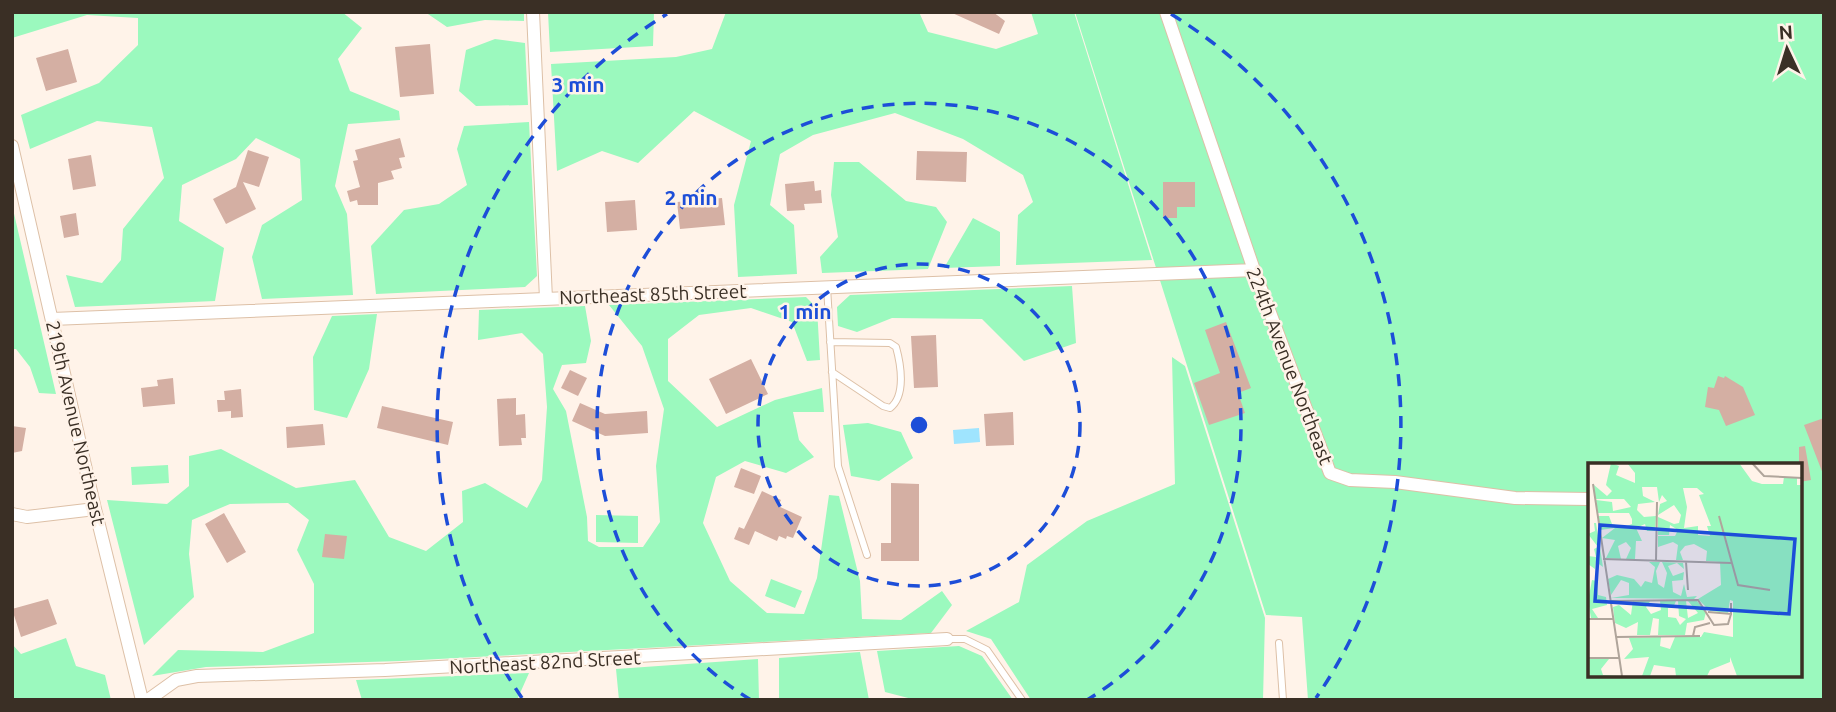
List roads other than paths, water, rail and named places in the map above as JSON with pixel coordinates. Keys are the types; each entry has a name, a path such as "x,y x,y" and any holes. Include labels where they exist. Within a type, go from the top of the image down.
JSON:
{"street":[{"path":"533,12 546,299"},
{"name":"224th Avenue Northeast","path":"1166,12 1254,270 1330,473 1350,480 1395,482 1515,498 1588,499"},
{"name":"219th Avenue Northeast","path":"12,146 95,509 142,700"},
{"name":"Northeast 85th Street","path":"52,319 1254,270"},
{"path":"12,513 27,517 95,509"},
{"name":"Northeast 82nd Street","path":"148,700 176,680 197,676 385,670 947,639"}],"lane":[{"path":"827,287 838,466 867,555"},
{"path":"830,342 890,343 896,347 900,390 897,403 890,408 883,406 832,372"},
{"path":"947,639 965,639 987,650 1022,700"},
{"path":"1279,643 1283,700"}],"water":[{"path":"979,428 980,442 954,444 953,430"}]}
